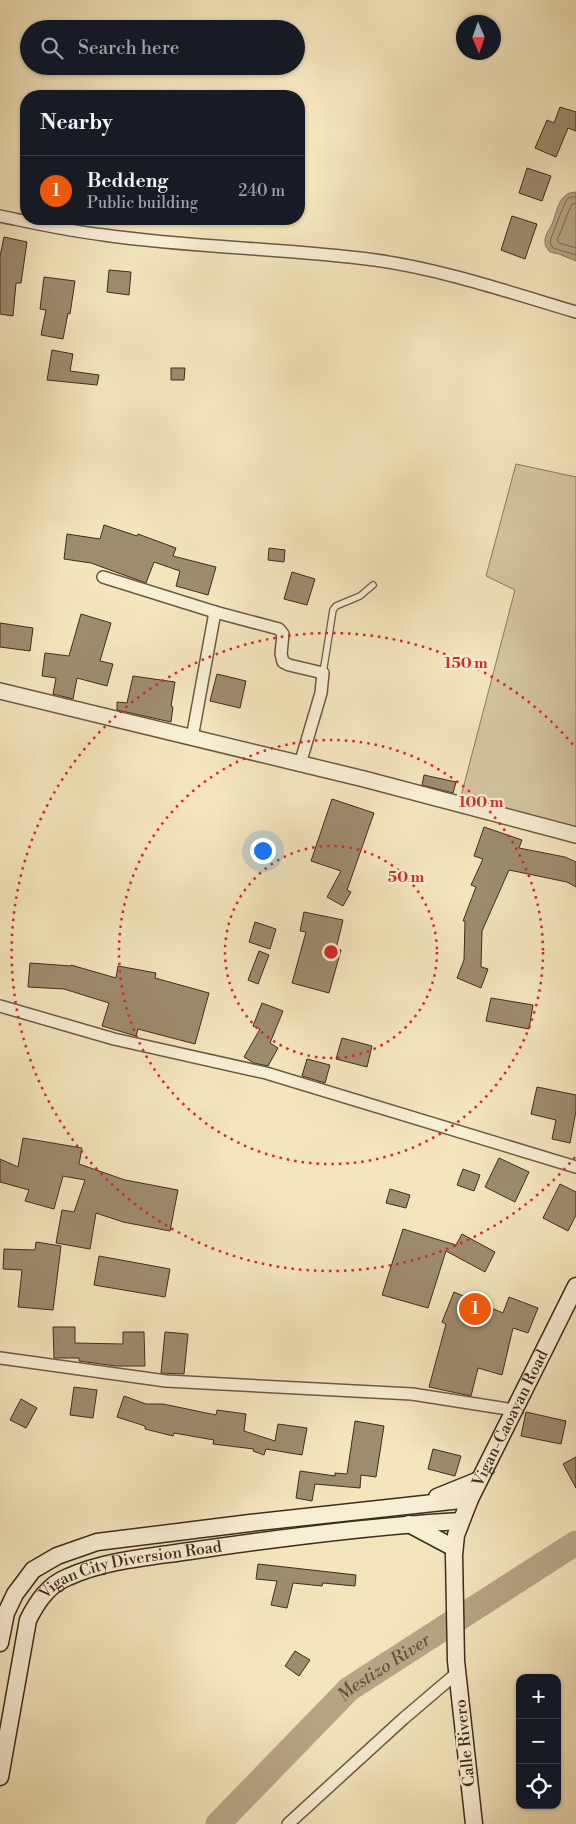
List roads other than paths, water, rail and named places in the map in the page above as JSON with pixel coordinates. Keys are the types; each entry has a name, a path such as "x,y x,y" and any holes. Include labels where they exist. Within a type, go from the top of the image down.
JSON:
{"main road":[{"name":"Vigan-Caoayan Road","path":"454,1552 461,1521 470,1499 576,1286"},
{"name":"Vigan City Diversion Road","path":"417,1505 479,1480"},
{"name":"Vigan City Diversion Road","path":"0,1643 6,1613 15,1594 33,1570 57,1556 98,1542 250,1522 470,1499"},
{"name":"Vigan City Diversion Road","path":"0,1777 28,1620 35,1606 49,1588 67,1577 103,1564 254,1542 409,1524 461,1521"},
{"path":"409,1524 454,1552"},
{"name":"Calle Rivero","path":"454,1552 456,1667 474,1824"}],"street":[{"path":"0,216 20,220"},
{"path":"49,225 104,235 378,260 418,268 576,312"},
{"path":"103,577 215,612 279,629 283,634 281,654 285,664 324,673 321,693 300,764"},
{"path":"192,738 215,612"},
{"path":"0,691 300,764 576,835"},
{"path":"0,1006 114,1039 266,1073 576,1167"},
{"path":"0,1358 166,1380 412,1394 514,1410"},
{"path":"288,1824 403,1719 456,1667"}],"lane":[{"path":"324,673 333,610 336,606 360,596 374,585"}],"water":[{"path":"576,192 576,261 550,252 545,240 562,199 570,193"}],"waterway":[{"name":"Mestizo River","path":"218,1824 349,1689 576,1543"}],"place":[{"name":"Beddeng","path":"475,1309"}]}
